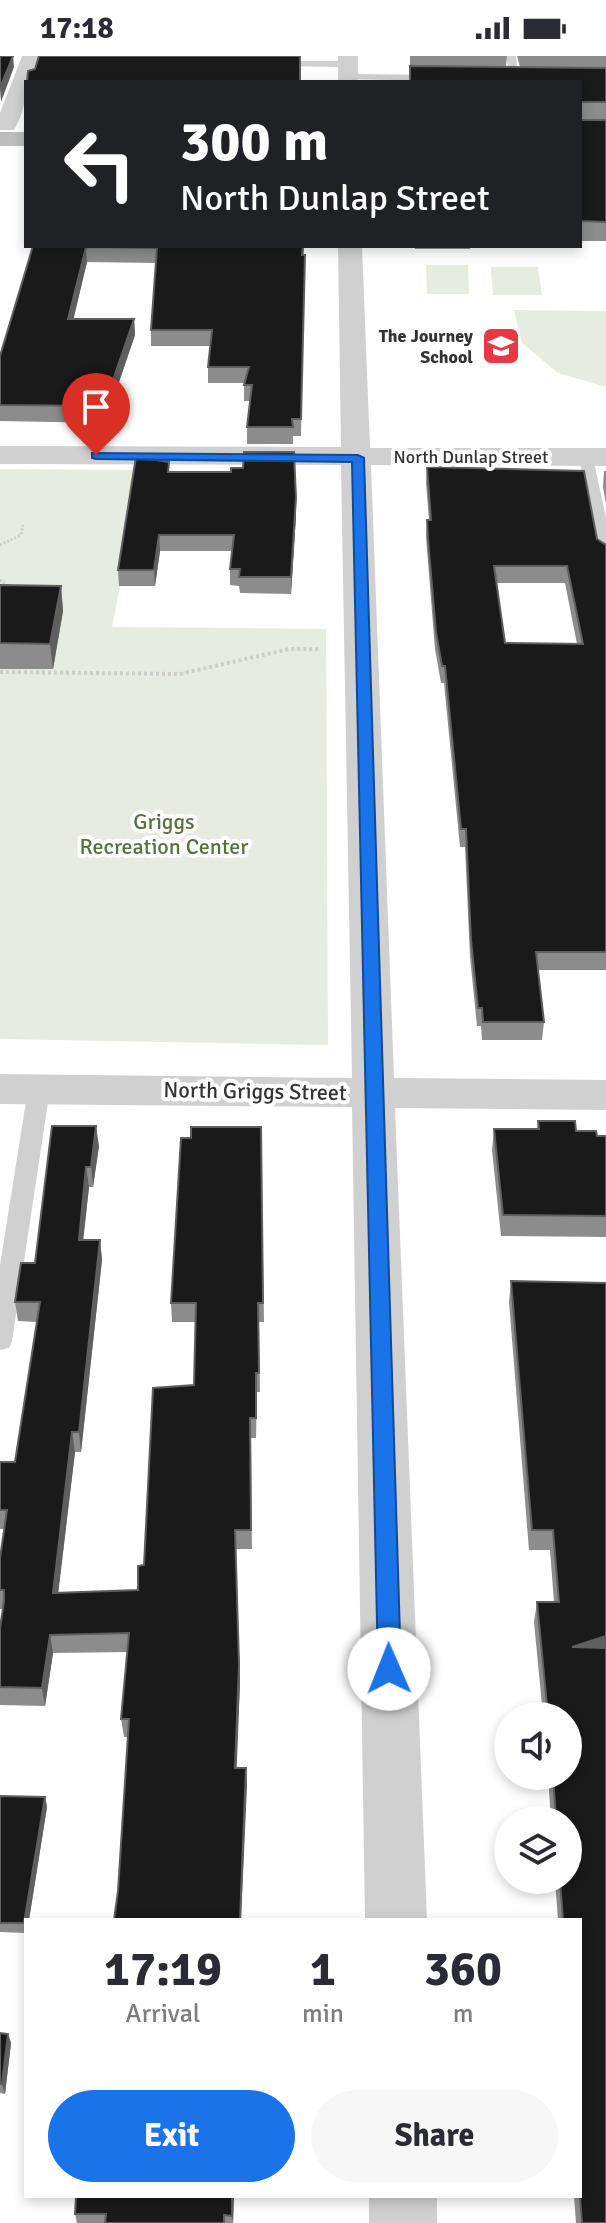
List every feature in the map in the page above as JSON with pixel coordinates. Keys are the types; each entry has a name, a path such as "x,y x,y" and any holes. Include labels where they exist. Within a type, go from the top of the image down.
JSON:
{"street":[{"path":"6,133 30,60"},
{"path":"350,248 396,1918"},
{"name":"North Dunlap Street","path":"0,455 596,457"},
{"name":"North Griggs Street","path":"19,1089 606,1095"},
{"path":"403,2198 403,2223"}],"lane":[{"path":"511,56 515,79"},
{"path":"262,64 452,78"},
{"path":"499,78 530,79"},
{"path":"596,457 606,555"},
{"path":"0,1341 19,1089"}],"path":[{"path":"0,545 21,535 23,525"},
{"path":"0,580 11,588 0,592"},
{"path":"0,672 180,674 289,649 361,649"}],"green space":[{"path":"426,265 468,265 469,294 427,294"},
{"path":"491,267 538,267 542,295 493,295"},
{"path":"514,310 606,311 606,387 558,373 522,343"},
{"name":"Griggs Recreation Center","path":"0,469 143,470 112,627 326,629 328,1045 0,1039"}],"building":[{"path":"0,56 13,56 0,88"},
{"path":"39,56 300,56 300,80 27,80 28,71 35,69"},
{"path":"410,66 606,68 606,102 582,102 582,80 410,80"},
{"path":"582,120 606,120 606,222 582,221"},
{"path":"32,248 86,248 68,319 134,319 104,406 0,405 0,356"},
{"path":"157,248 303,248 301,419 292,419 293,427 247,427 252,385 244,385 249,367 208,367 212,330 151,330"},
{"path":"244,452 294,452 296,498 291,577 239,577 240,569 230,569 234,535 159,535 154,570 118,570 136,457 169,462 168,472 231,472 231,468 243,468"},
{"path":"427,467 584,471 597,539 606,545 606,952 536,952 544,1022 483,1022 482,1008 478,1008 471,940 466,829 461,829 445,666 442,666 436,632 427,520 431,520","holes":["494,566 567,566 583,644 505,643"]},
{"path":"0,585 61,586 50,644 0,643"},
{"path":"538,1121 575,1121 576,1131 596,1131 597,1136 606,1136 606,1216 503,1215 494,1129 539,1129"},
{"path":"52,1126 96,1126 91,1167 86,1167 79,1240 100,1240 79,1432 72,1432 53,1593 138,1590 138,1566 144,1565 153,1388 194,1385 196,1303 171,1303 181,1138 191,1138 191,1127 261,1127 263,1303 258,1303 256,1418 250,1418 251,1530 235,1530 239,1665 235,1768 246,1768 240,1918 114,1918 129,1719 121,1719 129,1633 50,1635 42,1688 0,1687 0,1628 4,1590 0,1590 0,1558 7,1510 0,1510 0,1462 15,1462 40,1302 15,1302 21,1263 35,1263"},
{"path":"511,1281 606,1283 606,1636 572,1647 606,1648 606,2223 582,2223 582,1918 563,1918 561,1894 582,1894 582,1806 555,1806 554,1790 582,1790 582,1702 547,1702 537,1602 559,1602 553,1530 532,1530"},
{"path":"0,1796 45,1797 24,1923 0,1923"},
{"path":"0,2033 8,2034 2,2084 0,2084"},
{"path":"76,2198 232,2198 232,2216 224,2215 224,2223 105,2223 106,2214 75,2214"}],"place":[{"name":"The Journey School","path":"501,346"}],"route":[{"path":"96,455 358,458 389,1669"}]}
